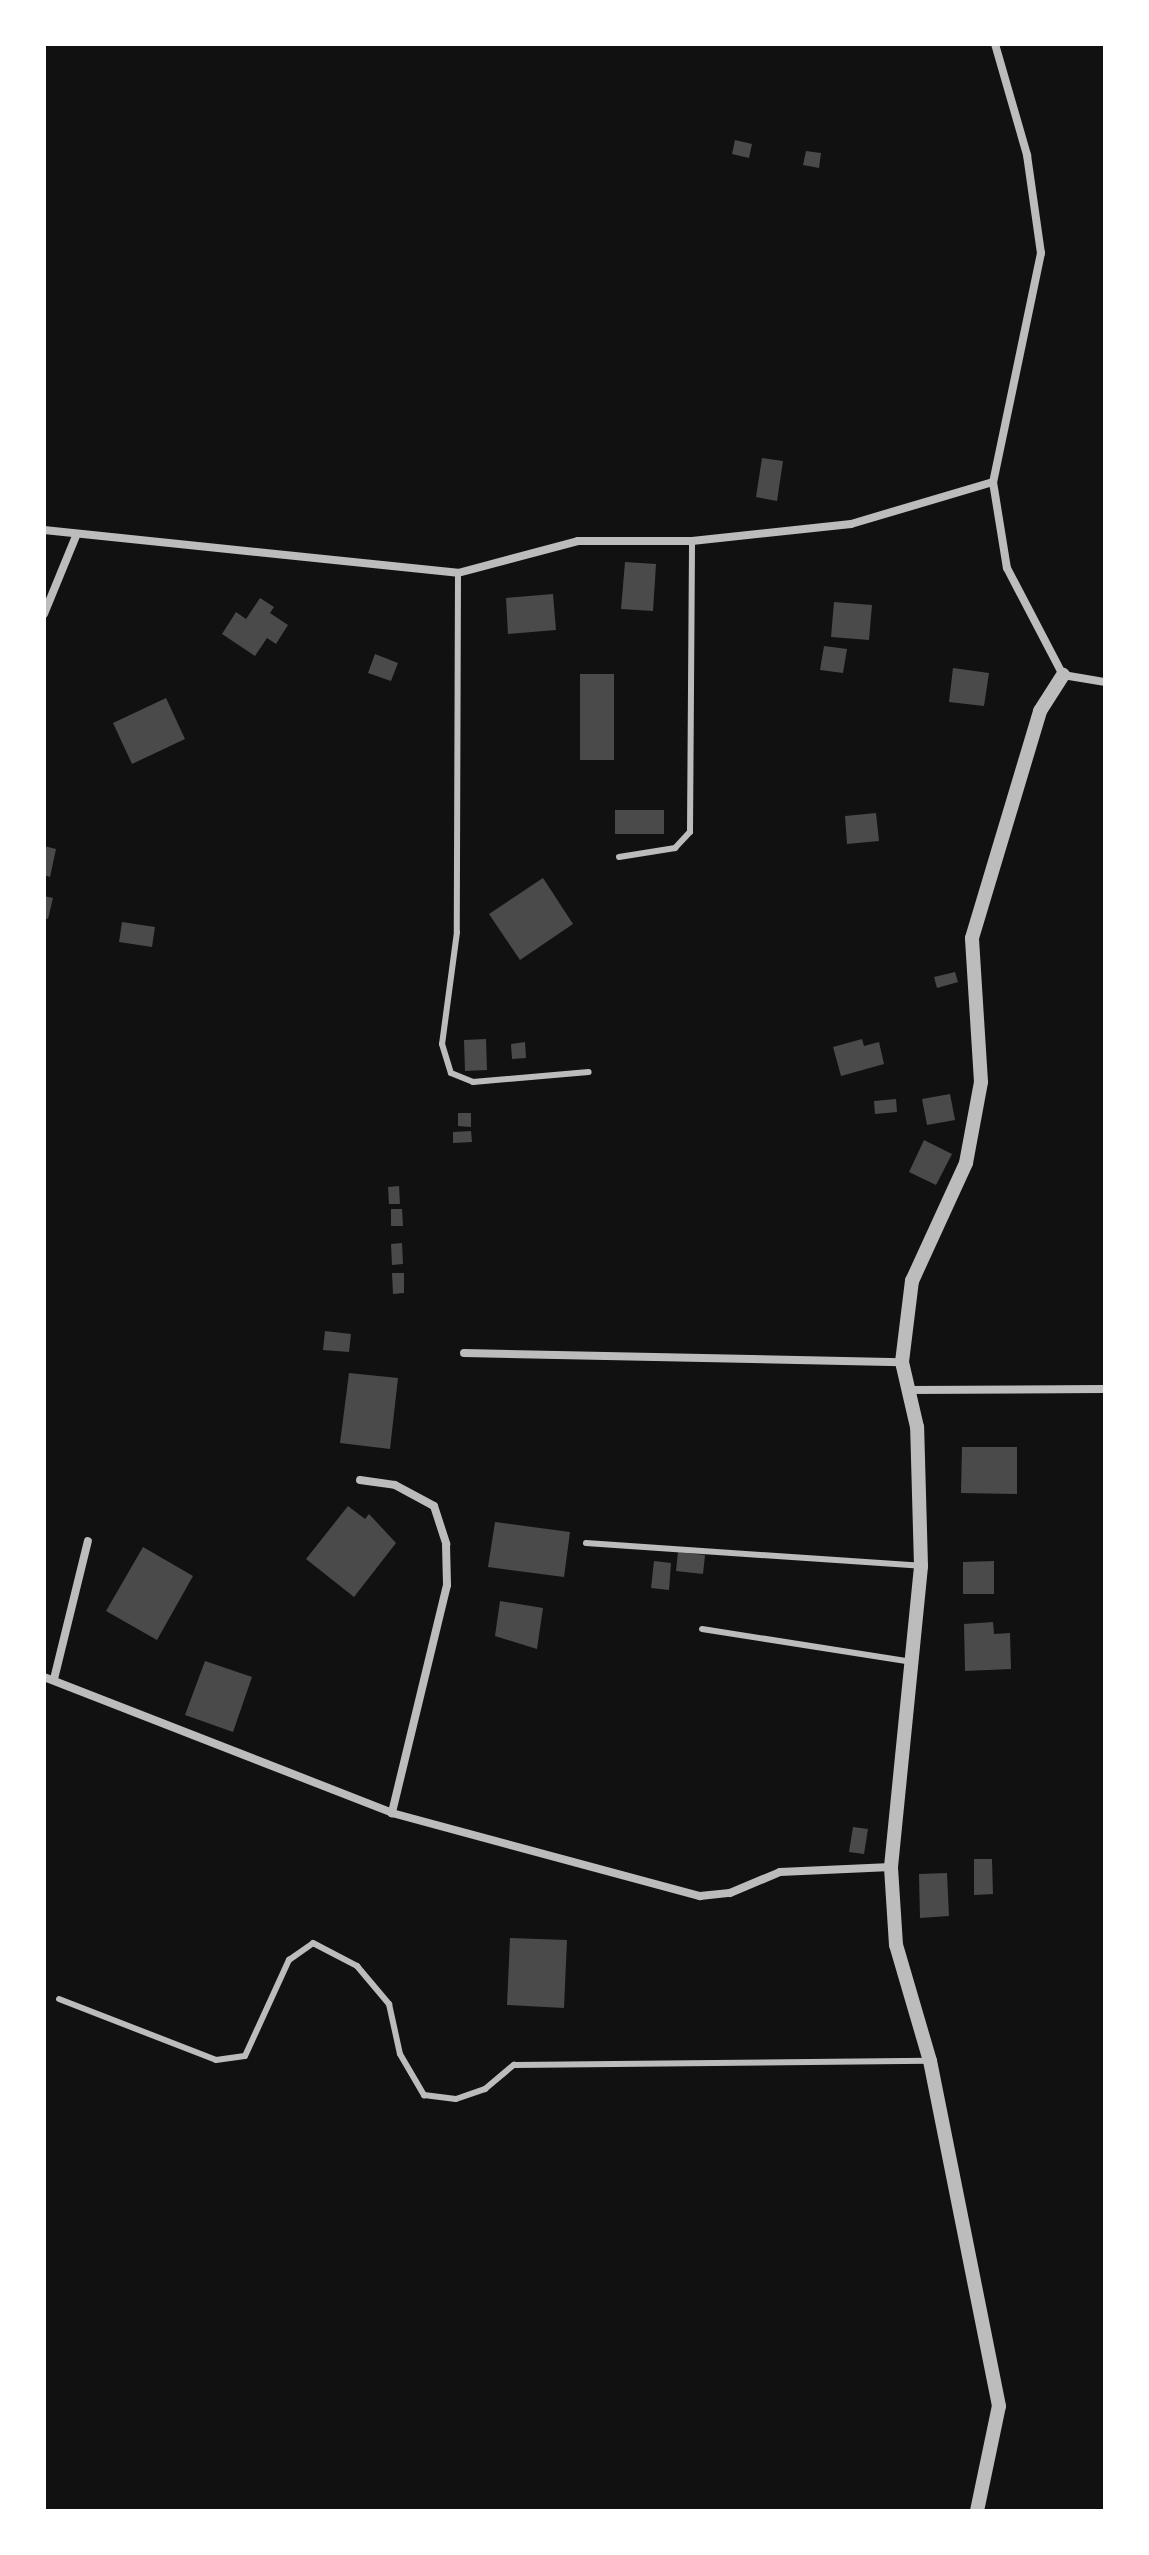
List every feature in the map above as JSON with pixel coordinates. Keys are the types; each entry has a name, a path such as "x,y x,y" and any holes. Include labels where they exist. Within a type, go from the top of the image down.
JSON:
{"street":[{"path":"995,44 1027,155 1041,253 993,482 1007,568 1063,675"},
{"path":"44,530 76,536 232,546 351,565 458,573 578,541 692,541 851,524 993,482"},
{"path":"44,614 76,536"},
{"path":"1063,675 1105,682"},
{"path":"977,2511 999,2406 930,2061 896,1945 891,1867 921,1566 917,1427 902,1362 912,1281 966,1163 981,1082 972,938 1040,711 1063,675"},
{"path":"464,1353 902,1362"},
{"path":"908,1390 1105,1389"},
{"path":"360,1480 395,1485 434,1506 446,1544 447,1585 392,1813"},
{"path":"54,1679 88,1541"},
{"path":"44,1677 392,1813 700,1896 730,1893 780,1872 891,1867"}],"lane":[{"path":"619,857 675,848 690,832 692,541"},
{"path":"458,573 457,932 442,1044 451,1073 473,1082 589,1072"},
{"path":"586,1543 921,1566"},
{"path":"702,1629 912,1662"},
{"path":"59,1999 216,2060 245,2056 289,1960 313,1943 357,1966 389,2004 400,2054 424,2095 456,2099 470,2094 514,2065 930,2061"}],"building":[{"path":"735,140 752,144 749,158 732,154"},
{"path":"806,151 821,153 819,168 803,165"},
{"path":"762,458 783,461 777,501 756,497"},
{"path":"625,562 656,564 653,611 621,609"},
{"path":"553,594 556,630 508,634 506,598"},
{"path":"260,598 274,607 270,613 288,625 276,644 267,638 255,656 222,634 236,612 246,619"},
{"path":"834,602 872,605 869,640 831,637"},
{"path":"824,646 847,649 843,673 820,670"},
{"path":"375,654 398,663 391,681 368,673"},
{"path":"953,668 989,673 984,706 949,702"},
{"path":"580,674 614,674 614,760 580,760"},
{"path":"166,698 185,739 132,764 113,723"},
{"path":"615,810 664,810 664,834 615,834"},
{"path":"876,813 879,841 847,844 845,816"},
{"path":"44,846 56,849 50,877 44,875"},
{"path":"543,878 573,924 520,960 489,914"},
{"path":"44,896 53,898 48,919 44,918"},
{"path":"122,922 155,927 152,947 119,942"},
{"path":"955,972 958,982 937,988 934,977"},
{"path":"486,1039 487,1070 465,1071 464,1040"},
{"path":"862,1039 864,1046 879,1042 884,1064 841,1076 833,1047"},
{"path":"525,1042 526,1058 512,1059 511,1044"},
{"path":"950,1094 955,1120 927,1125 922,1099"},
{"path":"896,1099 897,1112 875,1114 874,1101"},
{"path":"458,1113 471,1113 471,1127 458,1126"},
{"path":"471,1131 472,1142 453,1143 453,1132"},
{"path":"924,1140 952,1154 936,1185 909,1172"},
{"path":"399,1186 400,1204 389,1204 388,1187"},
{"path":"391,1209 402,1209 403,1226 391,1226"},
{"path":"402,1243 403,1264 392,1265 391,1244"},
{"path":"392,1273 404,1273 404,1293 393,1294"},
{"path":"325,1331 351,1334 349,1352 323,1350"},
{"path":"349,1373 398,1378 390,1449 340,1443"},
{"path":"962,1447 1017,1447 1017,1494 961,1493"},
{"path":"348,1506 365,1519 369,1514 396,1543 354,1597 306,1559"},
{"path":"495,1522 570,1532 564,1577 488,1567"},
{"path":"143,1547 193,1576 157,1640 106,1611"},
{"path":"678,1552 705,1555 703,1574 676,1571"},
{"path":"654,1561 671,1563 669,1590 651,1588"},
{"path":"994,1561 994,1594 963,1594 963,1562"},
{"path":"500,1601 543,1608 537,1649 495,1636"},
{"path":"993,1622 994,1634 1010,1633 1011,1669 965,1671 964,1624"},
{"path":"205,1661 252,1677 233,1732 185,1715"},
{"path":"853,1827 868,1829 864,1854 849,1852"},
{"path":"974,1859 992,1859 993,1894 974,1895"},
{"path":"947,1873 949,1916 920,1918 919,1874"},
{"path":"510,1938 567,1940 564,2008 507,2005"}]}
